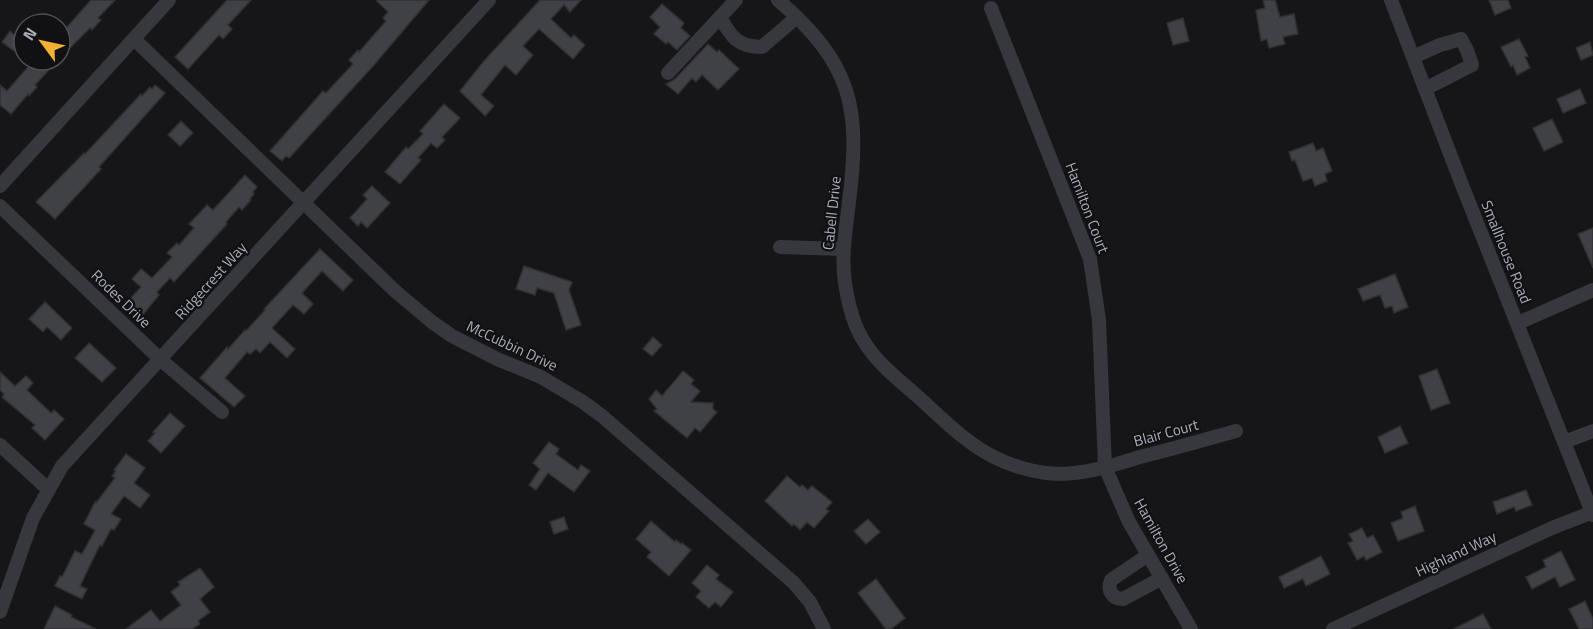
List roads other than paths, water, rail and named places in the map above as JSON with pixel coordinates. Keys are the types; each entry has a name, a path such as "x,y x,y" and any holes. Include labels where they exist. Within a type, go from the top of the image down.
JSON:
{"street":[{"path":"0,186 169,0"},
{"name":"Ridgecrest Way","path":"0,612 26,537 48,489 62,466 489,0"},
{"path":"668,73 736,0"},
{"name":"Cabell Drive","path":"778,0 797,16 828,51 847,92 855,141 843,249 845,284 853,316 865,343 894,375 961,435 994,457 1023,469 1047,474 1071,474 1105,467"},
{"name":"Smallhouse Road","path":"1391,0 1593,513"},
{"name":"Hamilton Court","path":"991,8 1090,259 1099,320 1105,467"},
{"path":"720,17 728,31 740,43 749,47 762,47 797,16"},
{"name":"McCubbin Drive","path":"134,39 395,291 432,322 474,348 562,388 602,416 794,583 810,602 824,629"},
{"path":"1413,57 1461,39 1467,50 1472,65 1425,89"},
{"name":"Rodes Drive","path":"0,206 161,360 222,411"},
{"path":"780,247 843,249"},
{"path":"1518,323 1593,290"},
{"name":"Blair Court","path":"1105,467 1236,431"},
{"path":"1564,442 1593,431"},
{"path":"0,445 48,489"},
{"name":"Hamilton Drive","path":"1105,467 1129,522 1191,629"},
{"name":"Highland Way","path":"1333,629 1552,528 1593,513"},
{"path":"1148,555 1112,580 1109,587 1111,594 1123,599 1162,578"}]}
